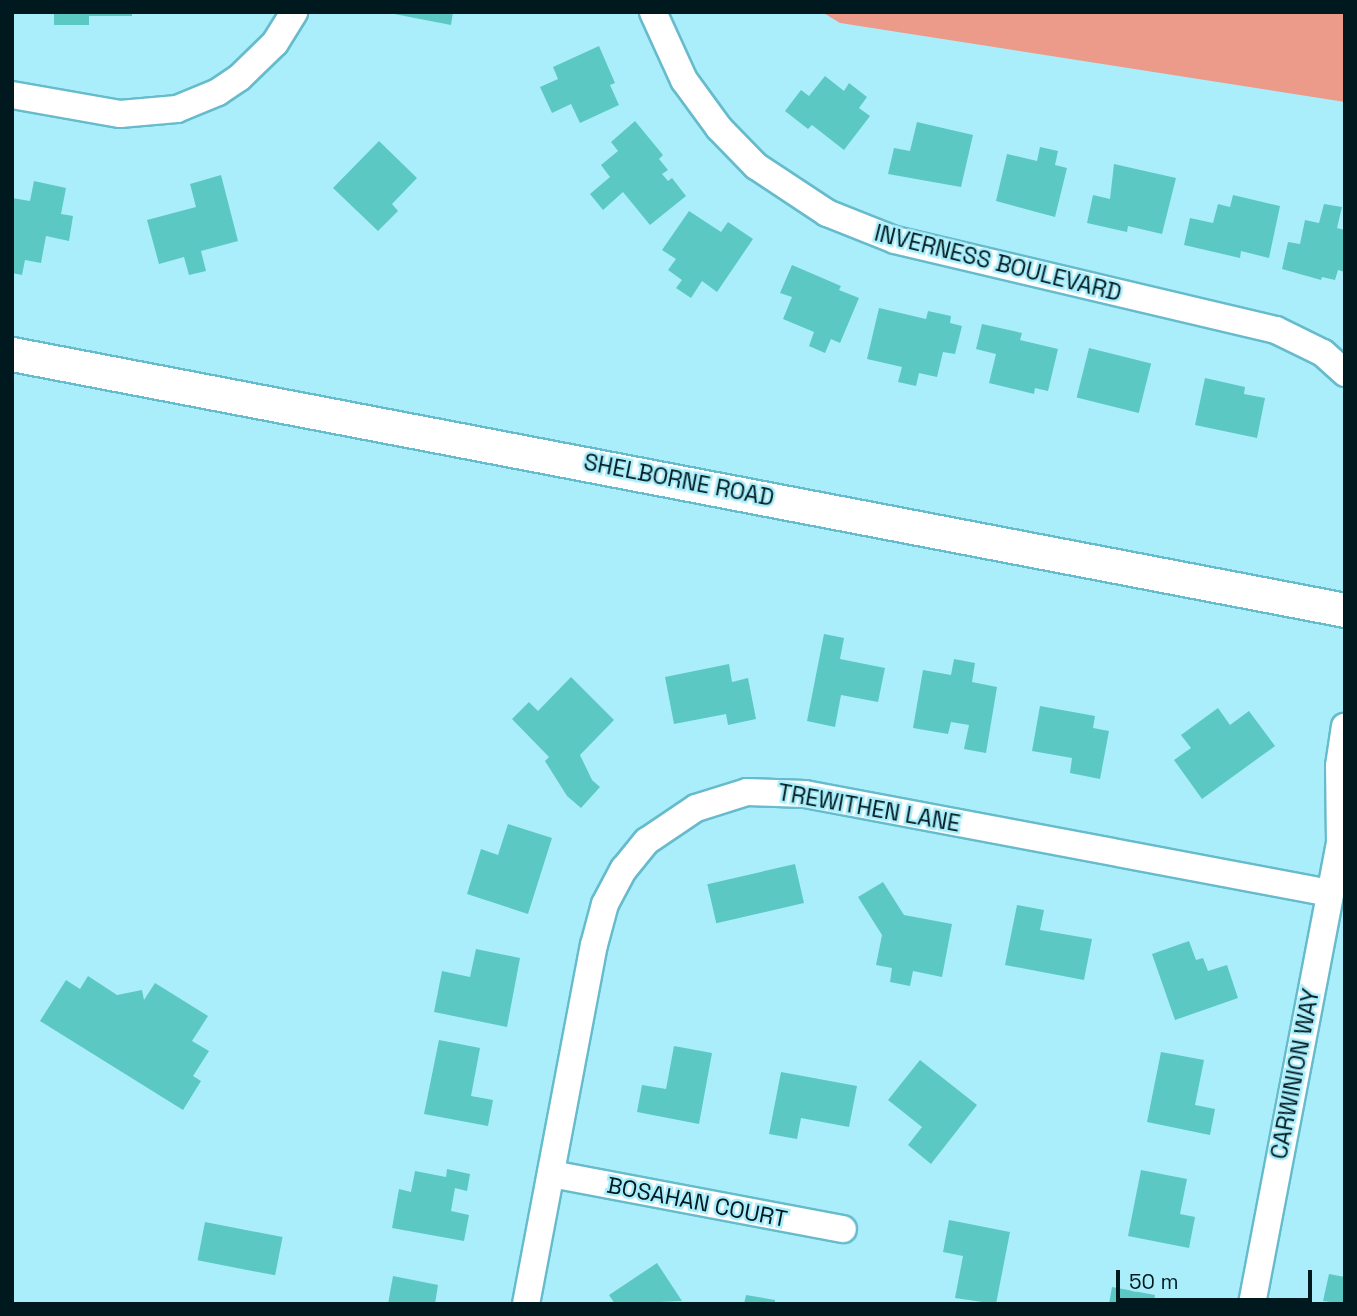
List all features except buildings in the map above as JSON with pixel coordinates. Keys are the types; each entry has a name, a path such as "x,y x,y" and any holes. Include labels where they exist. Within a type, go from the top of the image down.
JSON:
{"street":[{"path":"12,95 120,114 177,109 218,92 239,78 275,43 294,12"},
{"name":"INVERNESS BOULEVARD","path":"653,12 684,80 719,128 756,166 827,213 865,230 916,245 1276,330 1323,353 1345,373"},
{"name":"SHELBORNE ROAD","path":"12,354 1345,610"},
{"name":"CARWINION WAY","path":"1252,1304 1342,838 1339,766 1345,726"},
{"name":"TREWITHEN LANE","path":"526,1304 594,946 605,904 624,869 646,841 676,819 714,801 766,791 805,794 1330,893"},
{"name":"BOSAHAN COURT","path":"551,1174 843,1229"}],"shaded area":[{"path":"822,12 1345,12 1345,102 840,23"}]}
